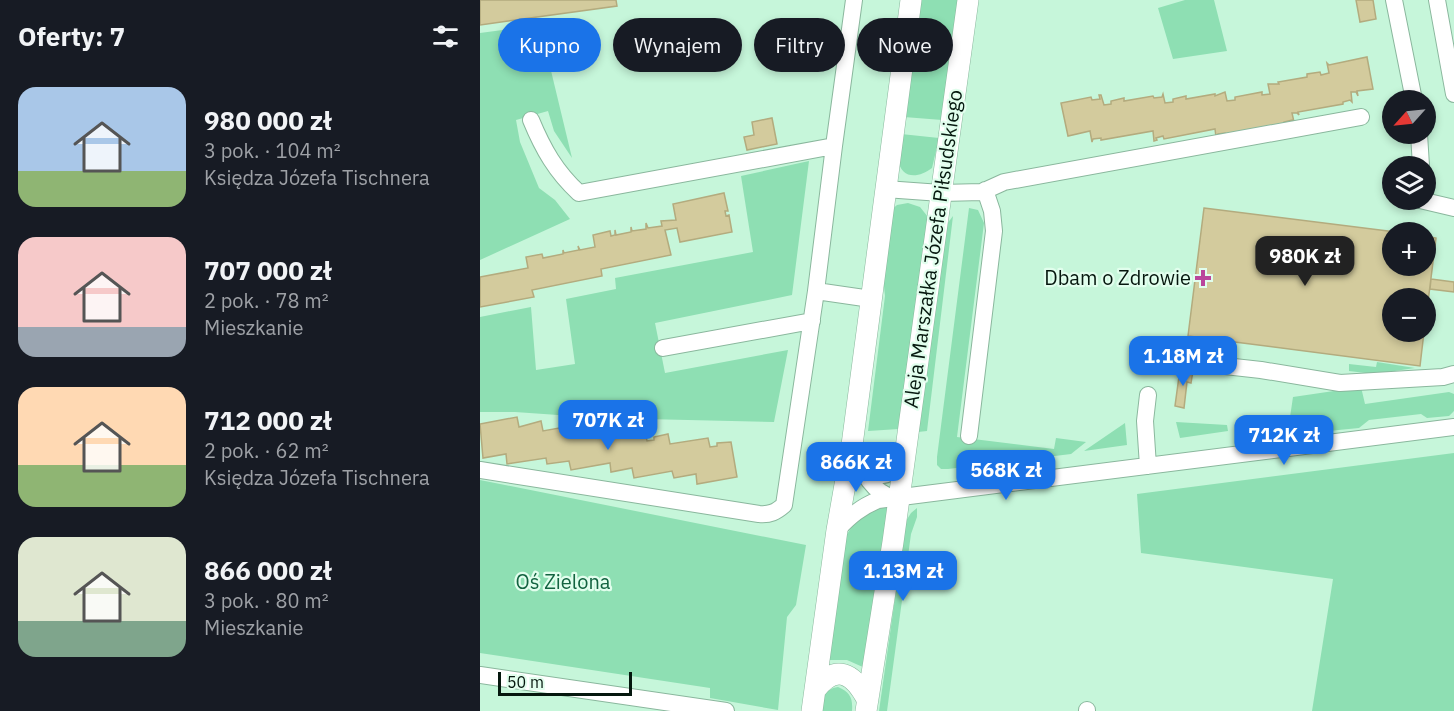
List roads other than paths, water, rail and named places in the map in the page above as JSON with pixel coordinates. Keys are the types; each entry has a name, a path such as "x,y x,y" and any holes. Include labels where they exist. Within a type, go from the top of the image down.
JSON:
{"main road":[{"path":"812,711 837,530 856,454 871,300 911,0"},
{"name":"Aleja Marszałka Józefa Piłsudskiego","path":"866,705 893,542 968,0"},
{"path":"815,690 830,675 846,675 855,679 866,705"}],"street":[{"path":"480,470 767,515 784,505 812,321 854,0"},
{"path":"1395,0 1412,90"},
{"path":"1437,0 1454,94"},
{"path":"885,189 941,193 985,190 1004,182 1361,117"},
{"path":"531,120 551,162 579,193 834,146"},
{"path":"969,436 994,231 992,211 985,190"},
{"path":"1436,204 1454,208"},
{"path":"816,291 871,300"},
{"path":"663,348 812,321"},
{"path":"1153,358 1261,370 1340,383 1443,377 1454,374"},
{"path":"1148,395 1145,421 1148,466"},
{"path":"837,530 850,516 878,500 1454,427"},
{"path":"856,454 869,472 877,475 890,473 903,462"},
{"path":"856,454 870,484 877,491 898,499"},
{"path":"480,675 726,711"}],"place":[{"name":"Dbam o Zdrowie","path":"1203,278"}],"park label":[{"name":"Oś Zielona","path":"563,582"}]}
